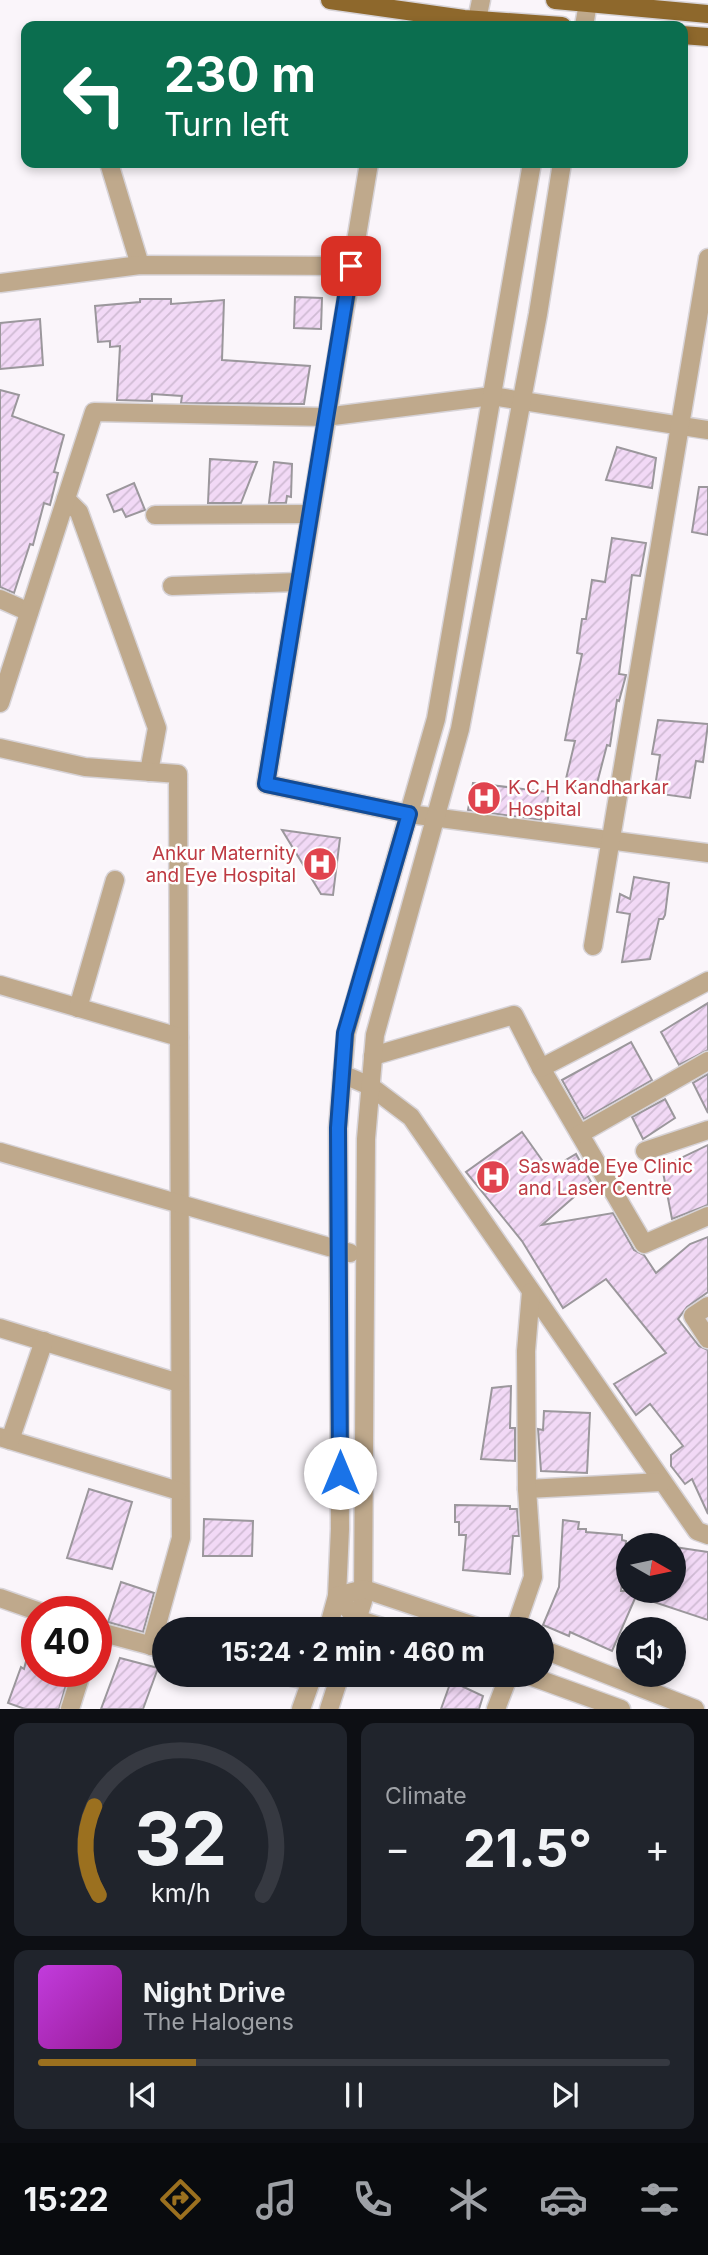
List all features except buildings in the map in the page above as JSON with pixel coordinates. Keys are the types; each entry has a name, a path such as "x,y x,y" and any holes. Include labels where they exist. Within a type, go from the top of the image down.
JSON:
{"main road":[{"path":"330,0 490,21"},
{"path":"557,0 708,14"},
{"path":"688,35 708,37"}],"street":[{"path":"477,20 481,0"},
{"path":"555,21 557,0"},
{"path":"585,21 588,3"},
{"path":"110,168 140,265"},
{"path":"368,168 266,784 409,814 708,853"},
{"path":"331,1617 337,1596 340,1529 338,1128 345,1033 436,719 531,168"},
{"path":"358,1617 364,1589 366,1139 375,1035 460,729 522,401 561,168"},
{"path":"593,946 708,258"},
{"path":"0,283 140,265 351,266"},
{"path":"0,703 94,412 325,417 492,396 708,430"},
{"path":"66,499 79,512 157,727 149,772"},
{"path":"155,515 309,514"},
{"path":"172,586 298,582"},
{"path":"0,599 30,612"},
{"path":"0,748 85,767 178,774 181,1538 164,1617"},
{"path":"78,1008 115,880"},
{"path":"541,1068 708,981"},
{"path":"0,985 179,1037"},
{"path":"373,1056 514,1015 541,1068 644,1244 708,1216"},
{"path":"580,1134 708,1061"},
{"path":"342,1074 370,1086 411,1117 662,1482 697,1531 708,1535"},
{"path":"645,1151 708,1130"},
{"path":"0,1152 365,1257"},
{"path":"519,1617 533,1577 527,1489 526,1351 531,1292"},
{"path":"708,1306 693,1316 708,1339"},
{"path":"0,1328 179,1383"},
{"path":"44,1342 5,1439 179,1491"},
{"path":"527,1489 662,1482"},
{"path":"337,1596 364,1589 447,1617"},
{"path":"337,1596 351,1617"},
{"path":"0,1598 21,1605"},
{"path":"112,1635 152,1645"},
{"path":"554,1654 695,1709"},
{"path":"554,1685 621,1709"},
{"path":"70,1709 77,1687"},
{"path":"301,1709 309,1687"},
{"path":"329,1709 336,1687"},
{"path":"496,1709 504,1687"}],"place":[{"name":"K C H Kandharkar Hospital","path":"484,798"},
{"name":"Ankur Maternity and Eye Hospital","path":"320,864"},
{"name":"Saswade Eye Clinic and Laser Centre","path":"493,1177"}],"route":[{"path":"340,1473 338,1128 345,1033 409,814 266,784 351,266"}]}
